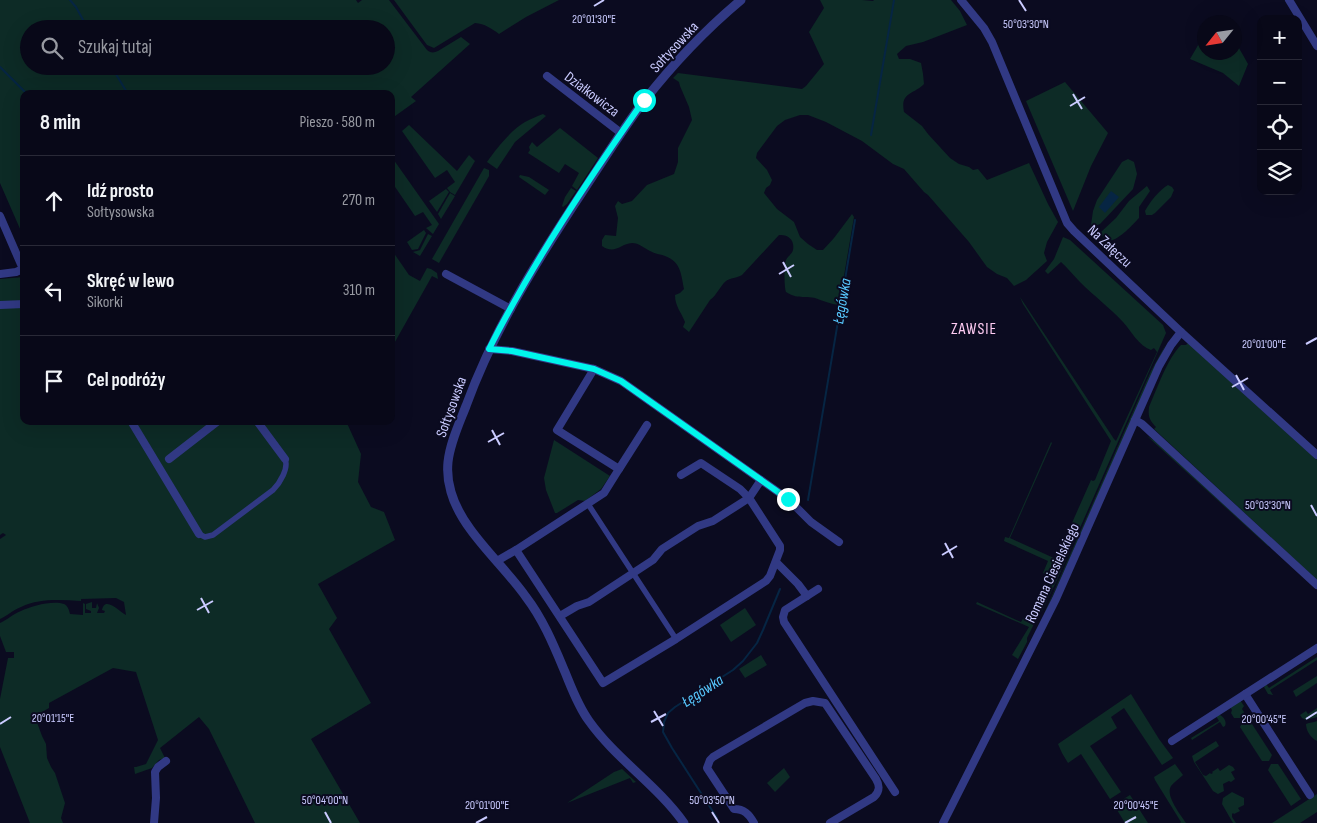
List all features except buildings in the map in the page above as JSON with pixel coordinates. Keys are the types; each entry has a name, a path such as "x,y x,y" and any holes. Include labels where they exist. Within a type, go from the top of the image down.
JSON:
{"street":[{"name":"Na Załęczu","path":"962,0 984,28 992,42 1067,223 1181,332 1317,455"},
{"path":"1289,0 1317,46"},
{"name":"Sołtysowska","path":"684,823 671,807 617,754 588,720 577,701 537,613 520,588 473,532 458,510 447,474 448,458 477,374 544,250 644,100 676,62 738,2"},
{"name":"Działkowicza","path":"547,76 621,133"},
{"path":"0,216 20,262"},
{"path":"0,274 20,270"},
{"path":"446,274 511,309"},
{"path":"0,305 20,304"},
{"name":"Romana Ciesielskiego","path":"942,823 1056,599 1165,355 1181,332"},
{"path":"489,349 512,351 594,369 621,381 788,499 811,522 839,542"},
{"path":"594,369 557,430 619,470"},
{"path":"1135,420 1142,424 1317,585"},
{"path":"133,425 199,534 205,537 213,535 273,490 286,467 285,459 260,425"},
{"path":"169,458 213,425"},
{"path":"497,561 604,493 647,425"},
{"path":"516,550 603,684 766,581 776,562 780,546 749,498 740,489 701,463 681,475"},
{"path":"560,616 577,606 589,602 653,560 662,549 698,526 713,521 749,498 761,480"},
{"path":"588,504 676,639"},
{"path":"776,562 807,596"},
{"path":"818,589 785,610 782,617 895,792"},
{"path":"1172,741 1317,648"},
{"path":"1246,694 1310,795"},
{"path":"754,823 744,811 734,809 707,768 710,760 805,703 813,701 825,703 879,785 877,794 874,797 830,823"},
{"path":"154,823 155,772 166,761"}],"green space":[{"path":"0,0 356,0 358,3 362,0 389,0 429,52 438,51 461,37 470,44 411,97 416,101 395,116 395,90 20,90 20,229 0,183"},
{"path":"394,0 559,0 499,34 482,24 475,23 434,48 427,45"},
{"path":"820,0 951,0 960,11 967,25 923,42 906,46 897,54 899,59 910,59 921,63 923,74 924,84 906,97 903,106 904,112 922,126 950,158 973,170 978,169 987,180 1029,163 1058,222 1047,242 1044,253 1047,261 1026,280 1014,286 1007,278 987,267 969,242 904,169 893,164 862,141 826,122 808,115 800,115 785,120 777,126 757,153 756,158 767,170 772,180 764,193 777,209 794,222 800,237 817,250 823,250 852,214 854,217 839,305 811,297 798,297 786,292 785,263 792,251 793,243 790,238 779,235 742,275 724,283 710,300 689,332 683,327 685,322 676,302 675,295 684,289 679,269 674,262 635,243 614,249 602,246 602,240 605,235 616,236 618,218 615,206 618,201 622,204 632,201 647,185 674,174 678,162 678,148 692,120 679,82 673,78 678,73 802,89 806,86 824,64 809,32 824,8"},
{"path":"1197,47 1197,60 1242,60 1242,53 1248,64 1239,86 1223,73 1190,59"},
{"path":"1065,82 1108,133 1091,166 1073,211 1026,101"},
{"path":"543,114 546,116 515,142 497,169 487,162 514,130 525,122"},
{"path":"409,125 457,171 469,155 475,161 455,195 447,188 455,182 447,170 435,178 402,131"},
{"path":"560,128 598,158 577,190 572,186 579,173 565,164 559,173 528,153 532,142 537,147"},
{"path":"1128,159 1134,162 1137,174 1133,189 1100,224 1092,227 1093,211 1097,200 1122,162"},
{"path":"395,162 439,224 433,234 426,228 432,225 423,212 415,216 395,187"},
{"path":"484,168 489,170 489,176 439,263 432,259"},
{"path":"520,175 529,177 549,190 545,195 519,177"},
{"path":"1168,185 1174,190 1171,197 1155,213 1146,215 1145,211 1152,200"},
{"path":"1147,186 1150,191 1139,207 1139,218 1114,240 1104,238 1101,232 1116,218 1129,201"},
{"path":"571,188 576,191 563,207 565,197"},
{"path":"446,189 449,192 437,212 429,201"},
{"path":"450,193 455,196 441,219 438,214"},
{"path":"424,230 426,233 418,249 412,250 407,242"},
{"path":"428,234 432,236 420,256 413,252 420,250"},
{"path":"1063,237 1070,240 1163,325 1166,333 1057,580 1018,659 1012,655 1029,627 976,604 977,602 1021,622 1024,617 1029,619 1043,585 1045,586 1049,576 1043,573 1048,561 1004,541 1005,537 1009,538 1051,442 1010,538 1056,559 1091,480 1095,480 1111,441 1020,297 1116,441 1157,352 1154,348 1151,350 1139,342 1123,322 1061,262 1048,274 1045,271 1054,259"},
{"path":"395,255 409,275 420,281 427,268 437,273 438,279 432,276 395,342"},
{"path":"20,277 20,425 348,425 361,454 358,482 371,507 384,512 395,540 318,584 337,618 329,629 371,703 311,739 360,823 255,823 209,729 199,717 160,748 165,758 159,760 152,768 135,774 134,767 146,764 158,740 136,672 113,668 49,703 49,708 35,717 46,744 47,758 55,773 65,803 61,818 63,823 30,823 0,747 0,699 8,658 14,658 14,652 6,652 0,636 0,623 25,609 54,603 64,604 70,614 83,615 83,603 85,604 85,613 91,613 91,611 86,609 86,604 92,602 92,608 96,608 97,603 99,608 97,613 104,613 105,611 102,610 104,606 109,604 126,615 124,602 116,598 81,599 81,601 50,600 35,602 18,608 0,619 0,539 6,535 3,533 0,535 0,279"},
{"path":"1188,343 1317,460 1317,580 1154,429 1156,427 1150,418 1149,407 1171,358 1181,345"},
{"path":"1166,344 1045,613 1044,614 1151,371"},
{"path":"1147,436 1155,441 1269,547"},
{"path":"554,440 610,476 601,489 585,501 578,500 557,513 555,513 546,490 544,478"},
{"path":"745,608 756,625 731,642 720,625"},
{"path":"761,655 767,665 745,678 739,669"},
{"path":"1317,657 1317,660 1270,690 1273,695 1268,694 1264,687 1266,684 1269,688"},
{"path":"1317,676 1317,683 1296,697 1293,691"},
{"path":"1131,694 1173,758 1162,765 1124,708 1111,717 1117,728 1090,746 1121,792 1110,799 1081,754 1068,763 1058,744"},
{"path":"1240,700 1244,706 1242,709 1244,712 1241,718 1234,718 1230,707"},
{"path":"1317,708 1316,718 1306,720 1300,715 1306,711 1308,714"},
{"path":"1217,715 1224,718 1225,726 1223,727 1220,722 1192,740 1191,738 1219,721"},
{"path":"1243,721 1250,721 1272,755 1269,761 1262,761 1240,727"},
{"path":"1317,721 1317,741 1309,734 1306,724"},
{"path":"1216,741 1219,746 1195,762 1203,775 1206,776 1218,768 1220,771 1229,765 1233,767 1235,770 1231,772 1235,779 1223,784 1224,791 1218,794 1213,791 1194,762 1192,756"},
{"path":"1175,764 1183,775 1171,786 1170,795 1186,823 1180,823 1154,777"},
{"path":"1271,764 1278,764 1301,799 1291,806 1268,770"},
{"path":"784,768 790,777 775,792 767,783"},
{"path":"622,769 636,782 633,783 630,778 567,803 614,772"},
{"path":"1232,792 1244,798 1244,805 1238,808 1240,811 1232,814 1236,823 1233,823 1222,804 1223,798"},
{"path":"1317,794 1317,812 1300,823 1272,823"},
{"path":"1130,795 1148,823 1125,823 1114,805"}],"water":[{"path":"1111,191 1119,197 1105,213 1099,207"}],"waterway":[{"path":"70,0 83,20"},
{"name":"Łęgówka","path":"871,135 894,0"},
{"path":"0,67 23,90"},
{"path":"116,75 126,90"},
{"name":"Łęgówka","path":"808,500 855,220"},
{"name":"Łęgówka","path":"717,818 663,732 664,722 668,713 675,707 733,670 743,661 757,643 780,589"}],"district":[{"name":"ZAWSIE","path":"974,328"}],"route":[{"path":"644,100 540,257 489,349 512,351 594,369 621,381 788,499"}]}
